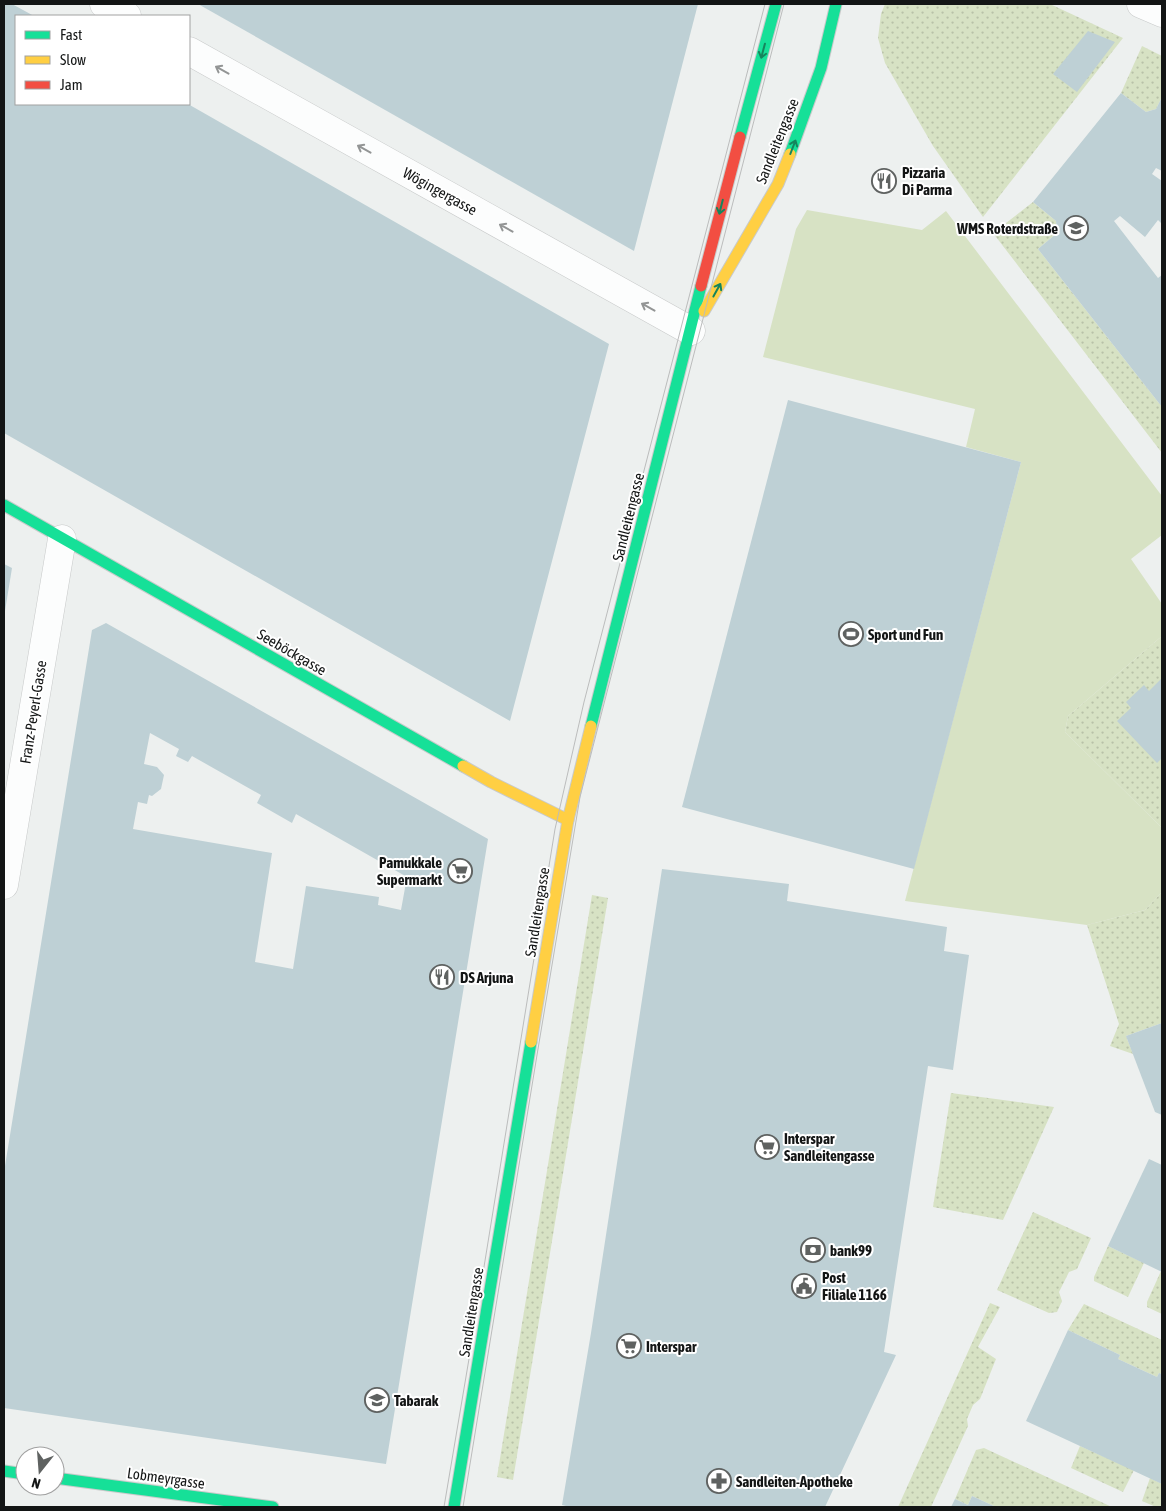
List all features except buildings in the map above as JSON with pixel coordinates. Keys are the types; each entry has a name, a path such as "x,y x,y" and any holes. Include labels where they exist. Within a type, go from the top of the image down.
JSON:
{"main road":[{"name":"Sandleitengasse","path":"454,1507 568,820 725,191 776,4"},
{"name":"Sandleitengasse","path":"691,331 715,294 778,184 802,125 822,68 836,4"},
{"name":"Seeböckgasse","path":"4,505 491,782 568,820"},
{"name":"Lobmeyrgasse","path":"65,1479 273,1507"}],"street":[{"path":"104,4 125,15"},
{"path":"1141,4 1162,13"},
{"name":"Wögingergasse","path":"190,52 691,331"},
{"name":"Franz-Peyerl-Gasse","path":"4,885 62,538"}],"green space":[{"path":"885,4 1050,4 1123,38 983,217 933,146 885,63 878,38 881,14"},
{"path":"1142,46 1162,56 1162,97 1156,109 1146,112 1121,93"},
{"path":"1033,202 1056,221 1057,233 1038,249 1162,407 1162,453 993,233"},
{"path":"807,210 922,230 946,211 1162,496 1162,535 1131,559 1162,604 1162,636 1068,716 1065,732 1162,828 1162,892 1145,910 1087,925 905,901 1021,462 966,447 975,409 763,357 796,229"},
{"path":"1162,636 1162,828 1065,732 1068,716"},
{"path":"1162,892 1162,1023 1126,1036 1133,1054 1110,1046 1119,1024 1087,925 1145,910"},
{"path":"592,895 608,898 513,1480 497,1477"},
{"path":"951,1093 1054,1107 1003,1220 933,1207"},
{"path":"1033,1212 1091,1238 1077,1269 1069,1272 1059,1292 1062,1301 1057,1312 1049,1313 997,1290"},
{"path":"1108,1246 1144,1263 1128,1297 1094,1281"},
{"path":"1161,1271 1162,1314 1147,1307 1147,1302"},
{"path":"990,1303 1000,1307 978,1347 996,1359 980,1399 973,1405 967,1419 968,1426 931,1507 898,1507"},
{"path":"1084,1304 1162,1340 1162,1374 1159,1373 1157,1377 1118,1359 1120,1355 1068,1330"},
{"path":"1080,1446 1134,1470 1123,1492 1071,1468"},
{"path":"984,1448 1112,1507 996,1507 972,1496 968,1505 955,1499 976,1450"},
{"path":"1150,1478 1162,1484 1162,1507 1156,1507 1142,1501"}],"tram line":[{"path":"444,1507 555,829 584,702 765,4"},
{"path":"463,1507 580,797 784,4"}],"traffic: fast":[{"path":"740,137 776,4"},
{"path":"790,154 821,68 836,4"},
{"path":"591,726 701,286"},
{"path":"4,505 463,766"},
{"path":"454,1507 531,1042"},
{"path":"4,1471 15,1473"},
{"path":"65,1479 273,1507"}],"traffic: slow":[{"path":"704,311 778,184 790,154"},
{"path":"531,1042 568,820 591,726"},
{"path":"463,766 568,820"}],"traffic: jam":[{"path":"701,286 740,137"}],"place":[{"name":"Pizzaria Di Parma","path":"884,181"},
{"name":"WMS Roterdstraße","path":"1076,228"},
{"name":"Sport und Fun","path":"851,634"},
{"name":"Pamukkale Supermarkt","path":"460,871"},
{"name":"DS Arjuna","path":"442,977"},
{"name":"Interspar Sandleitengasse","path":"767,1147"},
{"name":"bank99","path":"813,1250"},
{"name":"Post Filiale 1166","path":"804,1286"},
{"name":"Interspar","path":"629,1346"},
{"name":"Tabarak","path":"377,1400"},
{"name":"Sandleiten-Apotheke","path":"719,1481"}]}
